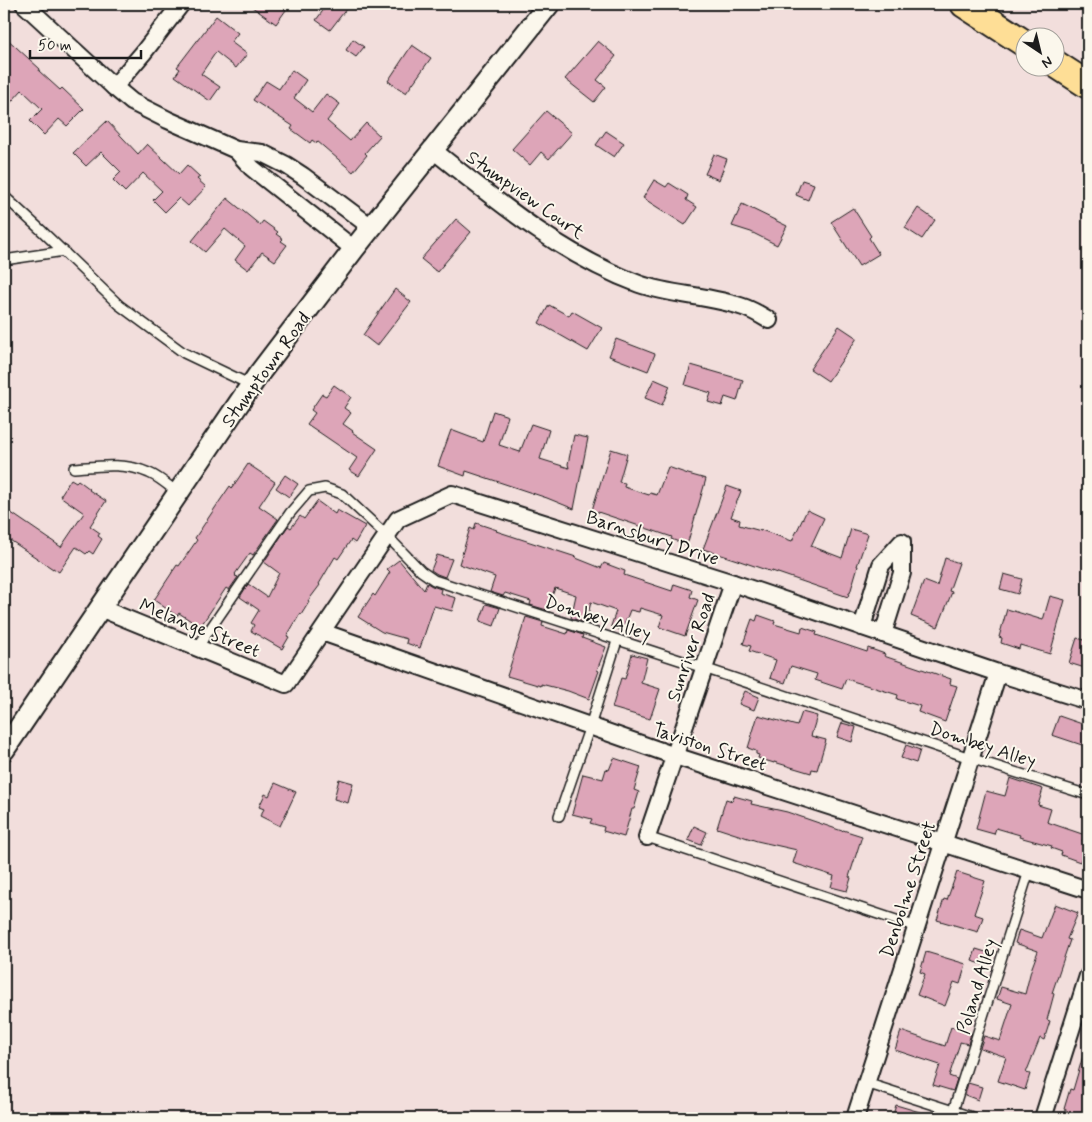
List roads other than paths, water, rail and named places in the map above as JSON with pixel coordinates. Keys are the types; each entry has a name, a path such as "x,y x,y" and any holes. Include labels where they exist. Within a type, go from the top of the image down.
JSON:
{"main road":[{"path":"976,7 1014,36"},
{"path":"1064,69 1088,85"}],"street":[{"path":"24,4 132,102 236,150 262,153 286,165 371,228"},
{"path":"114,87 143,53 180,4"},
{"name":"Stumptown Road","path":"4,750 252,385 354,249 549,4"},
{"path":"236,150 252,168 354,249"},
{"name":"Stumpview Court","path":"433,150 519,218 558,244 598,266 639,284 746,308 769,320"},
{"name":"Barnsbury Drive","path":"286,684 398,520 452,494 1088,701"},
{"path":"862,627 881,565 902,542 902,573 884,634"},
{"name":"Sunriver Road","path":"647,837 733,584"},
{"name":"Melange Street","path":"100,608 286,684"},
{"name":"Taviston Street","path":"322,632 675,756 1088,890"},
{"name":"Denbolme Street","path":"855,1118 998,672"},
{"path":"1043,1118 1088,976"}],"lane":[{"path":"4,196 119,304 184,353 252,385"},
{"path":"4,260 64,251"},
{"path":"74,468 120,465 137,468 150,473 178,493"},
{"name":"Dombey Alley","path":"197,648 290,513 309,491 325,488 342,494 421,571 434,580 704,668 970,758 1088,795"},
{"path":"559,816 617,640"},
{"path":"647,837 916,927"},
{"name":"Poland Alley","path":"953,1111 1029,871"},
{"path":"866,1083 975,1118"}]}
